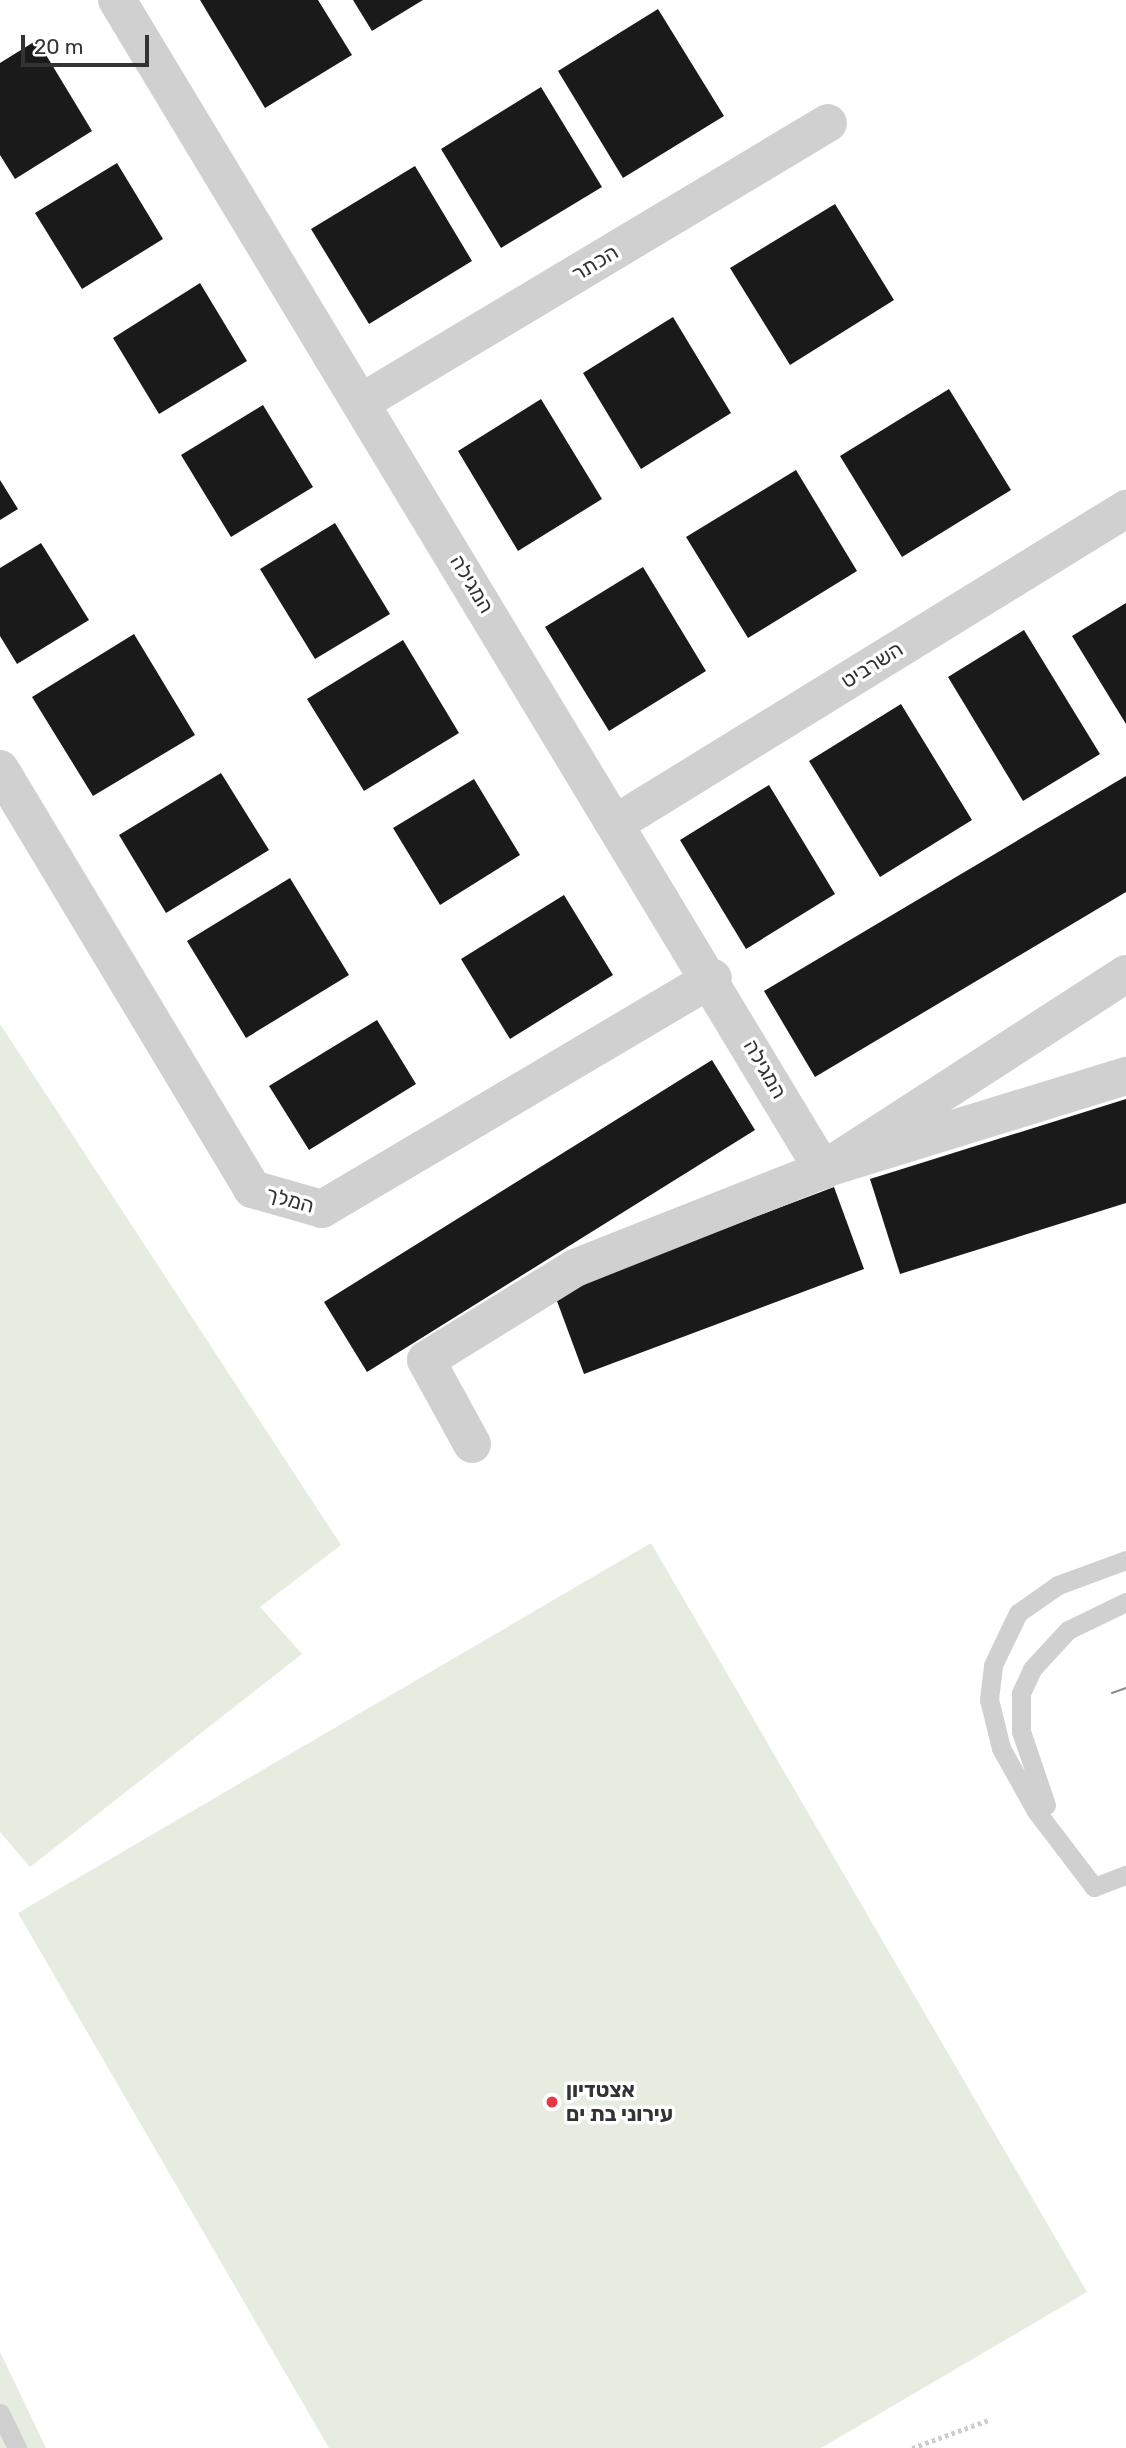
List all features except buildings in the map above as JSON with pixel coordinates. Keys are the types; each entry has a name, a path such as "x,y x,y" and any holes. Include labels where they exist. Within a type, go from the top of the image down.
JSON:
{"street":[{"name":"המגילה","path":"117,0 713,978 823,1170"},
{"name":"הכתר","path":"362,402 828,123"},
{"name":"השרביט","path":"618,822 1126,509"},
{"name":"המלך","path":"0,769 252,1189 322,1209 713,978"},
{"path":"823,1170 1126,974"},
{"path":"472,1444 426,1360 575,1268 823,1170 1126,1076"}],"lane":[{"path":"1094,1888 1036,1811 1001,1748 989,1699 993,1664 1018,1613 1058,1585 1126,1560"},
{"path":"1094,1888 1030,1771 1021,1693 1032,1669 1068,1630 1126,1602"},
{"path":"1094,1888 1126,1875"},
{"path":"0,2413 17,2448"}],"path":[{"path":"912,2448 989,2420"}],"shaded area":[{"path":"0,1024 341,1545 260,1607 302,1654 30,1867 0,1832"},
{"name":"אצטדיון עירוני בת ים","path":"651,1543 1087,2292 821,2448 329,2448 18,1913"},
{"path":"0,2352 46,2448 0,2448"}],"tram line":[{"path":"1112,1693 1126,1688"}],"place":[{"name":"אצטדיון עירוני בת ים","path":"552,2102"}]}
